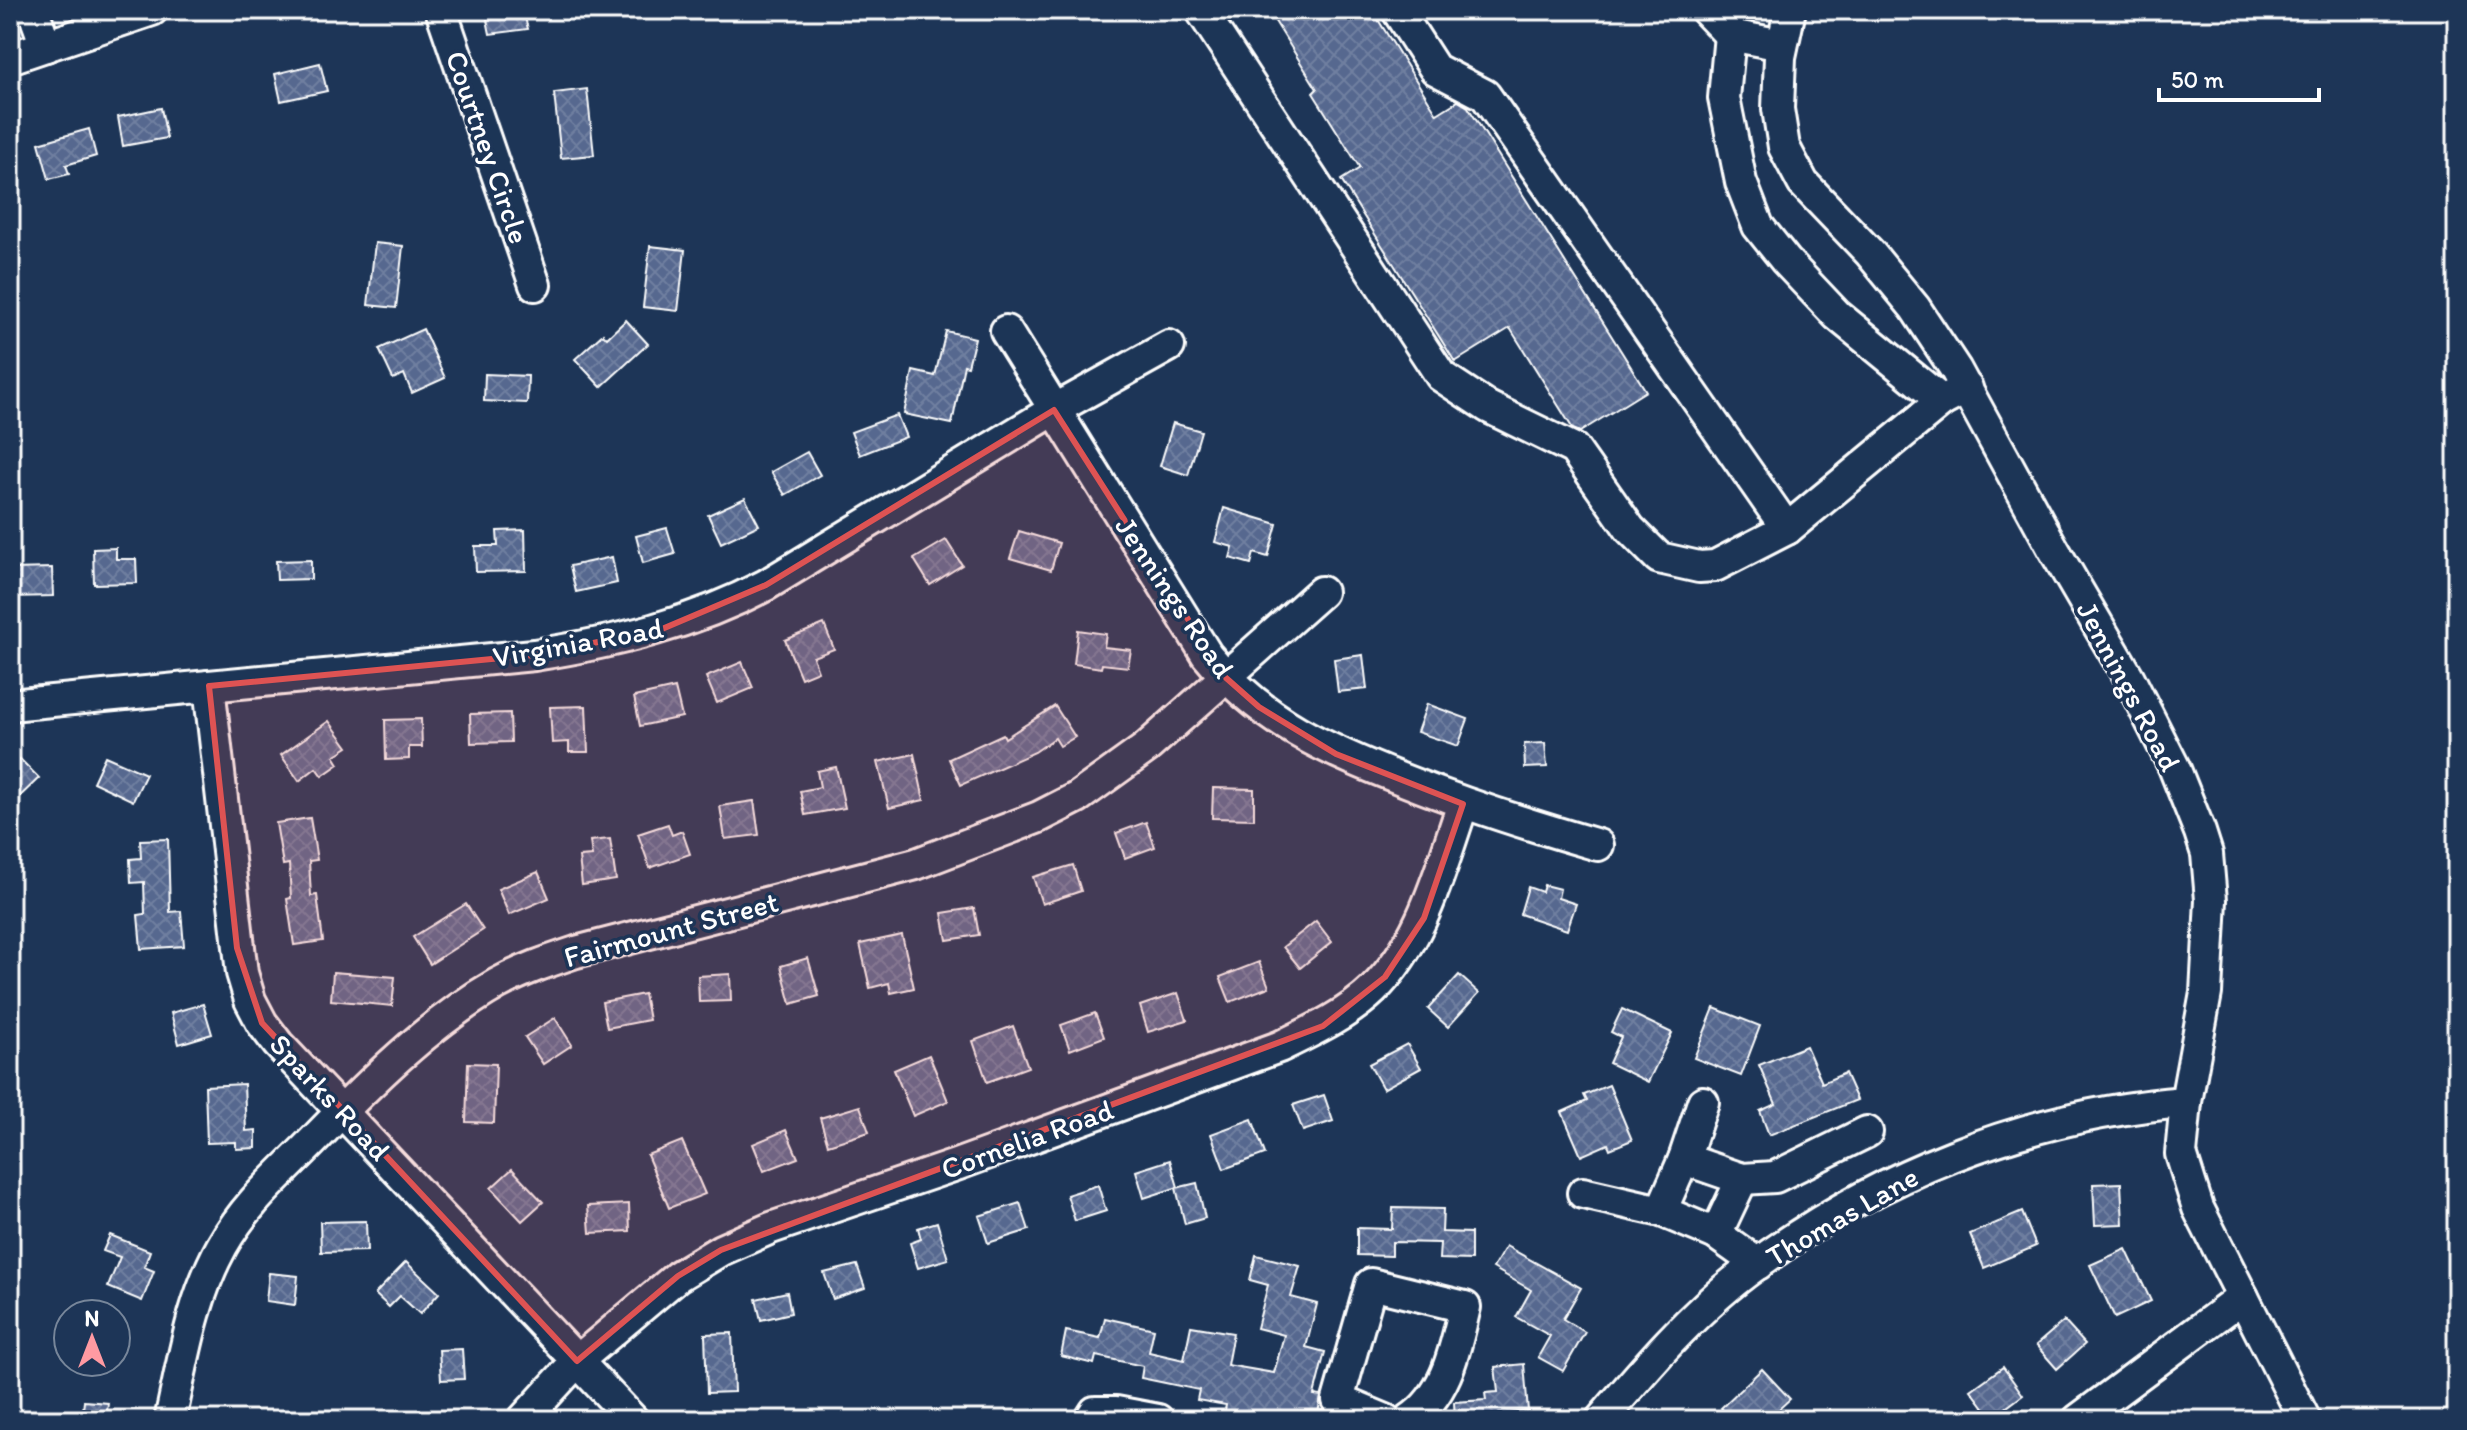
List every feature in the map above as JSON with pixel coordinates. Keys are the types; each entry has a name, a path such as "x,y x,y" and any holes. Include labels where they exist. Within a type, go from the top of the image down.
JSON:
{"street":[{"path":"33,10 46,46"},
{"path":"10,58 152,10"},
{"name":"Courtney Circle","path":"441,10 535,285"},
{"path":"1201,10 1441,376 1488,407 1574,449 1630,529 1659,558 1699,567 1715,566 1787,529 1954,394 1837,315 1758,226 1741,182 1724,98 1730,35"},
{"path":"1397,10 1435,69 1485,95 1787,529"},
{"path":"1706,10 1730,35 1782,45"},
{"name":"Jennings Road","path":"1790,10 1782,45 1778,109 1784,147 1803,183 1870,253 1915,308 1954,394 2053,548 2135,691 2174,767 2207,854 2211,900 2206,993 2181,1137 2184,1169 2198,1208 2305,1420"},
{"name":"Jennings Road","path":"1006,331 1207,655 1225,677 1259,707 1324,748 1463,804 1598,845"},
{"name":"Virginia Road","path":"10,705 534,655 597,645 662,629 734,602 766,585 1054,410 1169,346"},
{"name":"Fairmount Street","path":"170,1420 192,1314 223,1245 246,1210 271,1180 341,1111 417,1043 470,1003 510,977 576,952 916,864 1039,817 1078,797 1146,748 1321,592"},
{"name":"Sparks Road","path":"209,686 237,948 250,1000 262,1023 278,1044 633,1420"},
{"name":"Cornelia Road","path":"523,1420 577,1361 678,1276 721,1250 771,1228 956,1165 1279,1047 1323,1026 1371,992 1404,953 1424,918 1463,804"},
{"path":"1661,1211 1684,1159 1703,1102"},
{"name":"Thomas Lane","path":"1601,1420 1689,1323 1758,1264 1871,1193 1970,1150 2061,1120 2132,1106 2186,1102"},
{"path":"1684,1159 1742,1179 1775,1177 1867,1132"},
{"path":"1716,1234 1742,1179"},
{"path":"1583,1193 1661,1211 1716,1234 1758,1264"},
{"path":"1386,1420 1338,1400 1371,1284 1465,1307 1451,1362 1433,1399 1409,1420"},
{"path":"2078,1420 2243,1297"},
{"path":"1090,1420 1095,1412 1116,1412 1158,1420"}],"highlighted area":[{"path":"1054,410 1225,677 1259,707 1336,754 1463,804 1424,918 1385,977 1323,1026 721,1250 678,1276 577,1361 262,1023 237,948 209,686 534,655 662,629 766,585"}],"building":[{"path":"485,10 523,10 528,29 490,34"},
{"path":"1268,10 1372,10 1437,114 1458,101 1468,107 1646,391 1580,432 1573,429 1510,328 1455,362 1341,180 1360,168 1313,93 1317,89"},
{"path":"320,63 327,91 281,101 275,74"},
{"path":"587,89 594,155 561,158 554,93"},
{"path":"161,108 167,138 123,146 118,117"},
{"path":"89,129 96,156 66,165 69,174 49,179 39,143"},
{"path":"375,243 403,246 396,308 368,305"},
{"path":"650,246 685,250 678,311 643,307"},
{"path":"626,320 648,344 601,387 575,359 603,334 607,338"},
{"path":"423,329 445,378 412,393 404,374 393,379 379,349"},
{"path":"946,331 975,338 968,366 964,365 952,424 904,414 913,371 935,376"},
{"path":"485,374 528,376 527,403 484,401"},
{"path":"897,415 906,437 860,455 851,432"},
{"path":"1173,423 1201,431 1188,475 1160,466"},
{"path":"807,452 820,475 785,495 771,472"},
{"path":"745,498 759,525 721,543 708,515"},
{"path":"1224,508 1277,524 1268,557 1254,553 1251,564 1230,558 1233,547 1215,542"},
{"path":"667,528 675,554 643,563 636,536"},
{"path":"525,530 526,571 476,572 475,546 498,546 497,531"},
{"path":"1019,531 1059,543 1051,570 1010,558"},
{"path":"946,540 962,565 930,585 914,559"},
{"path":"116,548 116,559 136,559 137,583 94,584 93,549"},
{"path":"612,557 617,583 576,592 570,566"},
{"path":"311,560 311,579 277,580 276,561"},
{"path":"52,568 53,596 10,597 10,569"},
{"path":"824,624 834,649 813,657 818,671 801,678 785,640"},
{"path":"1078,630 1106,634 1104,647 1131,650 1128,667 1102,664 1101,668 1074,664"},
{"path":"1363,655 1367,689 1338,692 1334,659"},
{"path":"742,662 753,688 717,703 706,677"},
{"path":"675,688 682,717 640,726 634,697"},
{"path":"1427,704 1468,719 1458,746 1417,732"},
{"path":"586,706 588,752 569,752 569,742 552,743 550,707"},
{"path":"1055,706 1075,737 1060,746 1055,738 1035,752 961,785 949,759 1003,734 1005,738"},
{"path":"510,713 511,742 471,743 470,714"},
{"path":"421,719 422,747 409,747 409,759 386,760 385,720"},
{"path":"329,721 348,747 334,756 339,764 322,776 316,768 299,781 281,755"},
{"path":"1545,743 1547,767 1525,768 1524,744"},
{"path":"914,754 924,800 889,808 878,762"},
{"path":"105,756 146,774 133,801 93,782"},
{"path":"20,759 39,778 10,806 10,769"},
{"path":"836,767 845,808 805,815 800,791 820,787 817,771"},
{"path":"1213,788 1254,789 1254,819 1212,818"},
{"path":"754,801 759,835 725,839 720,806"},
{"path":"310,818 317,860 309,861 311,896 317,895 323,941 294,945 287,899 291,898 289,864 283,865 276,823"},
{"path":"1146,822 1155,847 1125,858 1116,833"},
{"path":"668,824 672,835 682,831 690,854 650,868 638,834"},
{"path":"168,839 170,912 181,911 184,946 141,949 138,915 145,914 144,882 131,883 130,859 141,858 140,840"},
{"path":"610,839 616,880 582,885 579,857 592,856 590,841"},
{"path":"1073,865 1081,891 1042,904 1033,877"},
{"path":"538,872 549,898 509,915 498,889"},
{"path":"1544,885 1560,889 1558,898 1576,904 1567,930 1520,914 1528,887 1542,892"},
{"path":"466,904 483,930 430,964 413,937"},
{"path":"974,908 979,935 947,940 942,913"},
{"path":"1316,921 1332,942 1300,968 1283,947"},
{"path":"902,935 914,988 891,993 889,983 870,988 860,944"},
{"path":"808,958 819,996 791,1004 781,966"},
{"path":"1259,962 1269,987 1230,1002 1220,977"},
{"path":"333,972 395,977 392,1006 331,1000"},
{"path":"730,974 731,1001 699,1002 698,976"},
{"path":"1459,975 1479,993 1448,1027 1428,1009"},
{"path":"1178,993 1187,1020 1148,1032 1140,1006"},
{"path":"644,994 649,1020 607,1028 602,1002"},
{"path":"203,1004 212,1034 179,1044 171,1013"},
{"path":"1714,1008 1760,1026 1741,1076 1694,1058"},
{"path":"1622,1009 1672,1033 1648,1082 1609,1063 1621,1037 1611,1032"},
{"path":"1095,1013 1104,1037 1070,1050 1061,1025"},
{"path":"555,1018 572,1045 543,1064 525,1037"},
{"path":"1013,1026 1028,1067 987,1082 973,1041"},
{"path":"1407,1044 1421,1068 1383,1089 1369,1064"},
{"path":"1806,1046 1822,1083 1845,1073 1857,1100 1769,1135 1760,1111 1776,1104 1759,1065"},
{"path":"929,1055 948,1101 913,1116 894,1070"},
{"path":"468,1063 496,1064 494,1123 466,1122"},
{"path":"244,1084 246,1131 256,1130 256,1148 236,1149 236,1142 207,1143 205,1086"},
{"path":"1609,1085 1632,1140 1610,1149 1608,1144 1581,1156 1562,1112 1587,1101 1584,1095"},
{"path":"1324,1095 1333,1121 1303,1131 1293,1105"},
{"path":"860,1106 869,1132 828,1145 820,1118"},
{"path":"1252,1119 1265,1154 1224,1169 1211,1134"},
{"path":"786,1130 798,1158 764,1171 753,1144"},
{"path":"682,1141 705,1194 669,1208 647,1155"},
{"path":"1170,1160 1178,1187 1144,1198 1136,1171"},
{"path":"512,1169 543,1202 522,1221 491,1188"},
{"path":"1197,1183 1205,1218 1185,1224 1176,1188"},
{"path":"2121,1183 2123,1224 2095,1225 2093,1184"},
{"path":"1098,1185 1106,1211 1075,1221 1067,1195"},
{"path":"1020,1203 1029,1230 988,1243 979,1216"},
{"path":"629,1204 630,1231 590,1233 588,1206"},
{"path":"1393,1208 1443,1209 1442,1232 1471,1233 1471,1260 1439,1259 1440,1243 1392,1242 1392,1256 1357,1255 1357,1228 1392,1229"},
{"path":"2022,1212 2036,1246 1984,1268 1970,1234"},
{"path":"366,1221 367,1251 321,1252 320,1222"},
{"path":"937,1222 948,1259 918,1268 910,1243 921,1239 918,1228"},
{"path":"110,1235 150,1251 144,1267 154,1271 142,1301 108,1287 120,1257 103,1251"},
{"path":"1506,1246 1581,1288 1563,1319 1585,1332 1563,1371 1538,1357 1550,1336 1516,1317 1531,1290 1493,1268"},
{"path":"2126,1249 2151,1301 2115,1318 2090,1265"},
{"path":"1256,1255 1300,1266 1291,1297 1317,1304 1306,1347 1325,1352 1314,1395 1321,1396 1317,1420 1223,1420 1226,1405 1197,1400 1199,1390 1141,1378 1143,1366 1096,1356 1094,1364 1061,1356 1066,1331 1100,1338 1105,1318 1154,1329 1149,1352 1184,1360 1191,1326 1233,1333 1227,1365 1274,1373 1284,1335 1257,1328 1268,1285 1250,1280"},
{"path":"406,1262 439,1293 420,1314 400,1296 389,1307 375,1294"},
{"path":"857,1265 865,1288 833,1299 824,1273"},
{"path":"269,1273 298,1276 295,1305 266,1301"},
{"path":"787,1292 791,1313 761,1320 756,1299"},
{"path":"2064,1321 2085,1344 2057,1369 2036,1345"},
{"path":"732,1333 734,1392 707,1393 705,1334"},
{"path":"462,1349 464,1379 441,1380 439,1350"},
{"path":"1524,1364 1528,1411 1499,1414 1499,1420 1455,1420 1454,1402 1486,1400 1485,1393 1498,1392 1495,1367"},
{"path":"2003,1367 2023,1395 1992,1418 1971,1390"},
{"path":"1762,1369 1790,1399 1767,1420 1732,1420 1721,1408"},
{"path":"84,1401 108,1403 106,1420 82,1420"}]}
